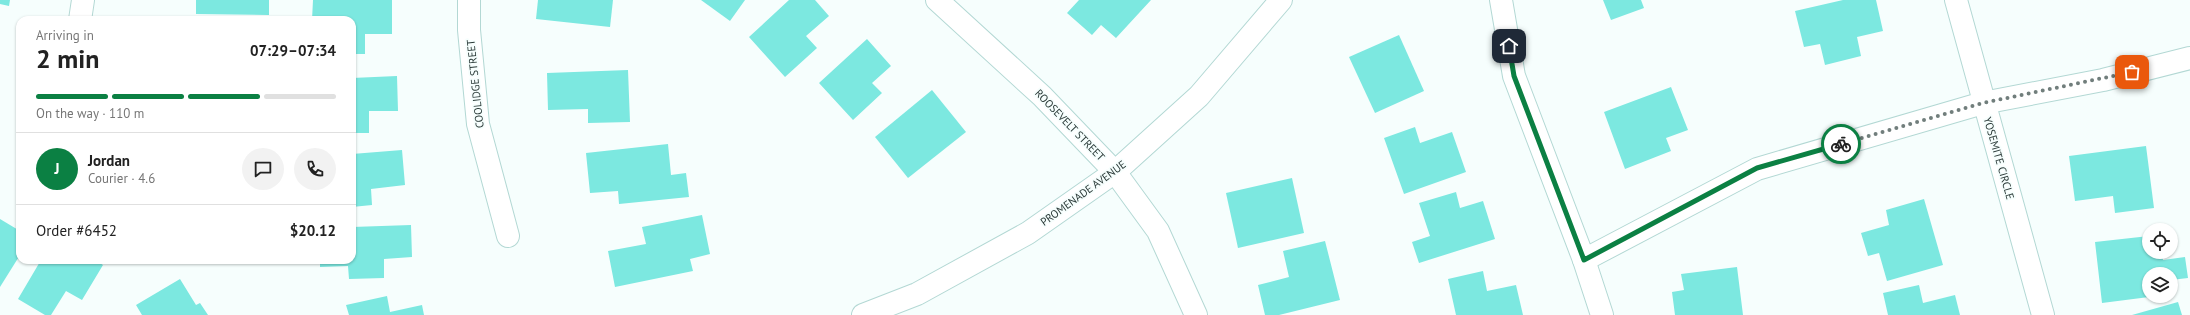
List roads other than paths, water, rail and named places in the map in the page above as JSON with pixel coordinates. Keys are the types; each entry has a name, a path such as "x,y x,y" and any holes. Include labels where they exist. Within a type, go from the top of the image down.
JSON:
{"street":[{"path":"80,16 82,0"},
{"name":"COOLIDGE STREET","path":"469,0 469,30 478,124 508,236"},
{"name":"ROOSEVELT STREET","path":"937,0 1042,96 1115,172 1158,231 1196,315"},
{"name":"PROMENADE AVENUE","path":"862,315 917,294 1028,233 1115,172 1199,96 1281,0"},
{"path":"1501,0 1514,76 1584,260 1602,315"},
{"name":"YOSEMITE CIRCLE","path":"1956,0 1983,103 2043,315"},
{"path":"1584,260 1757,168 1983,103 2103,80 2190,58"}]}
